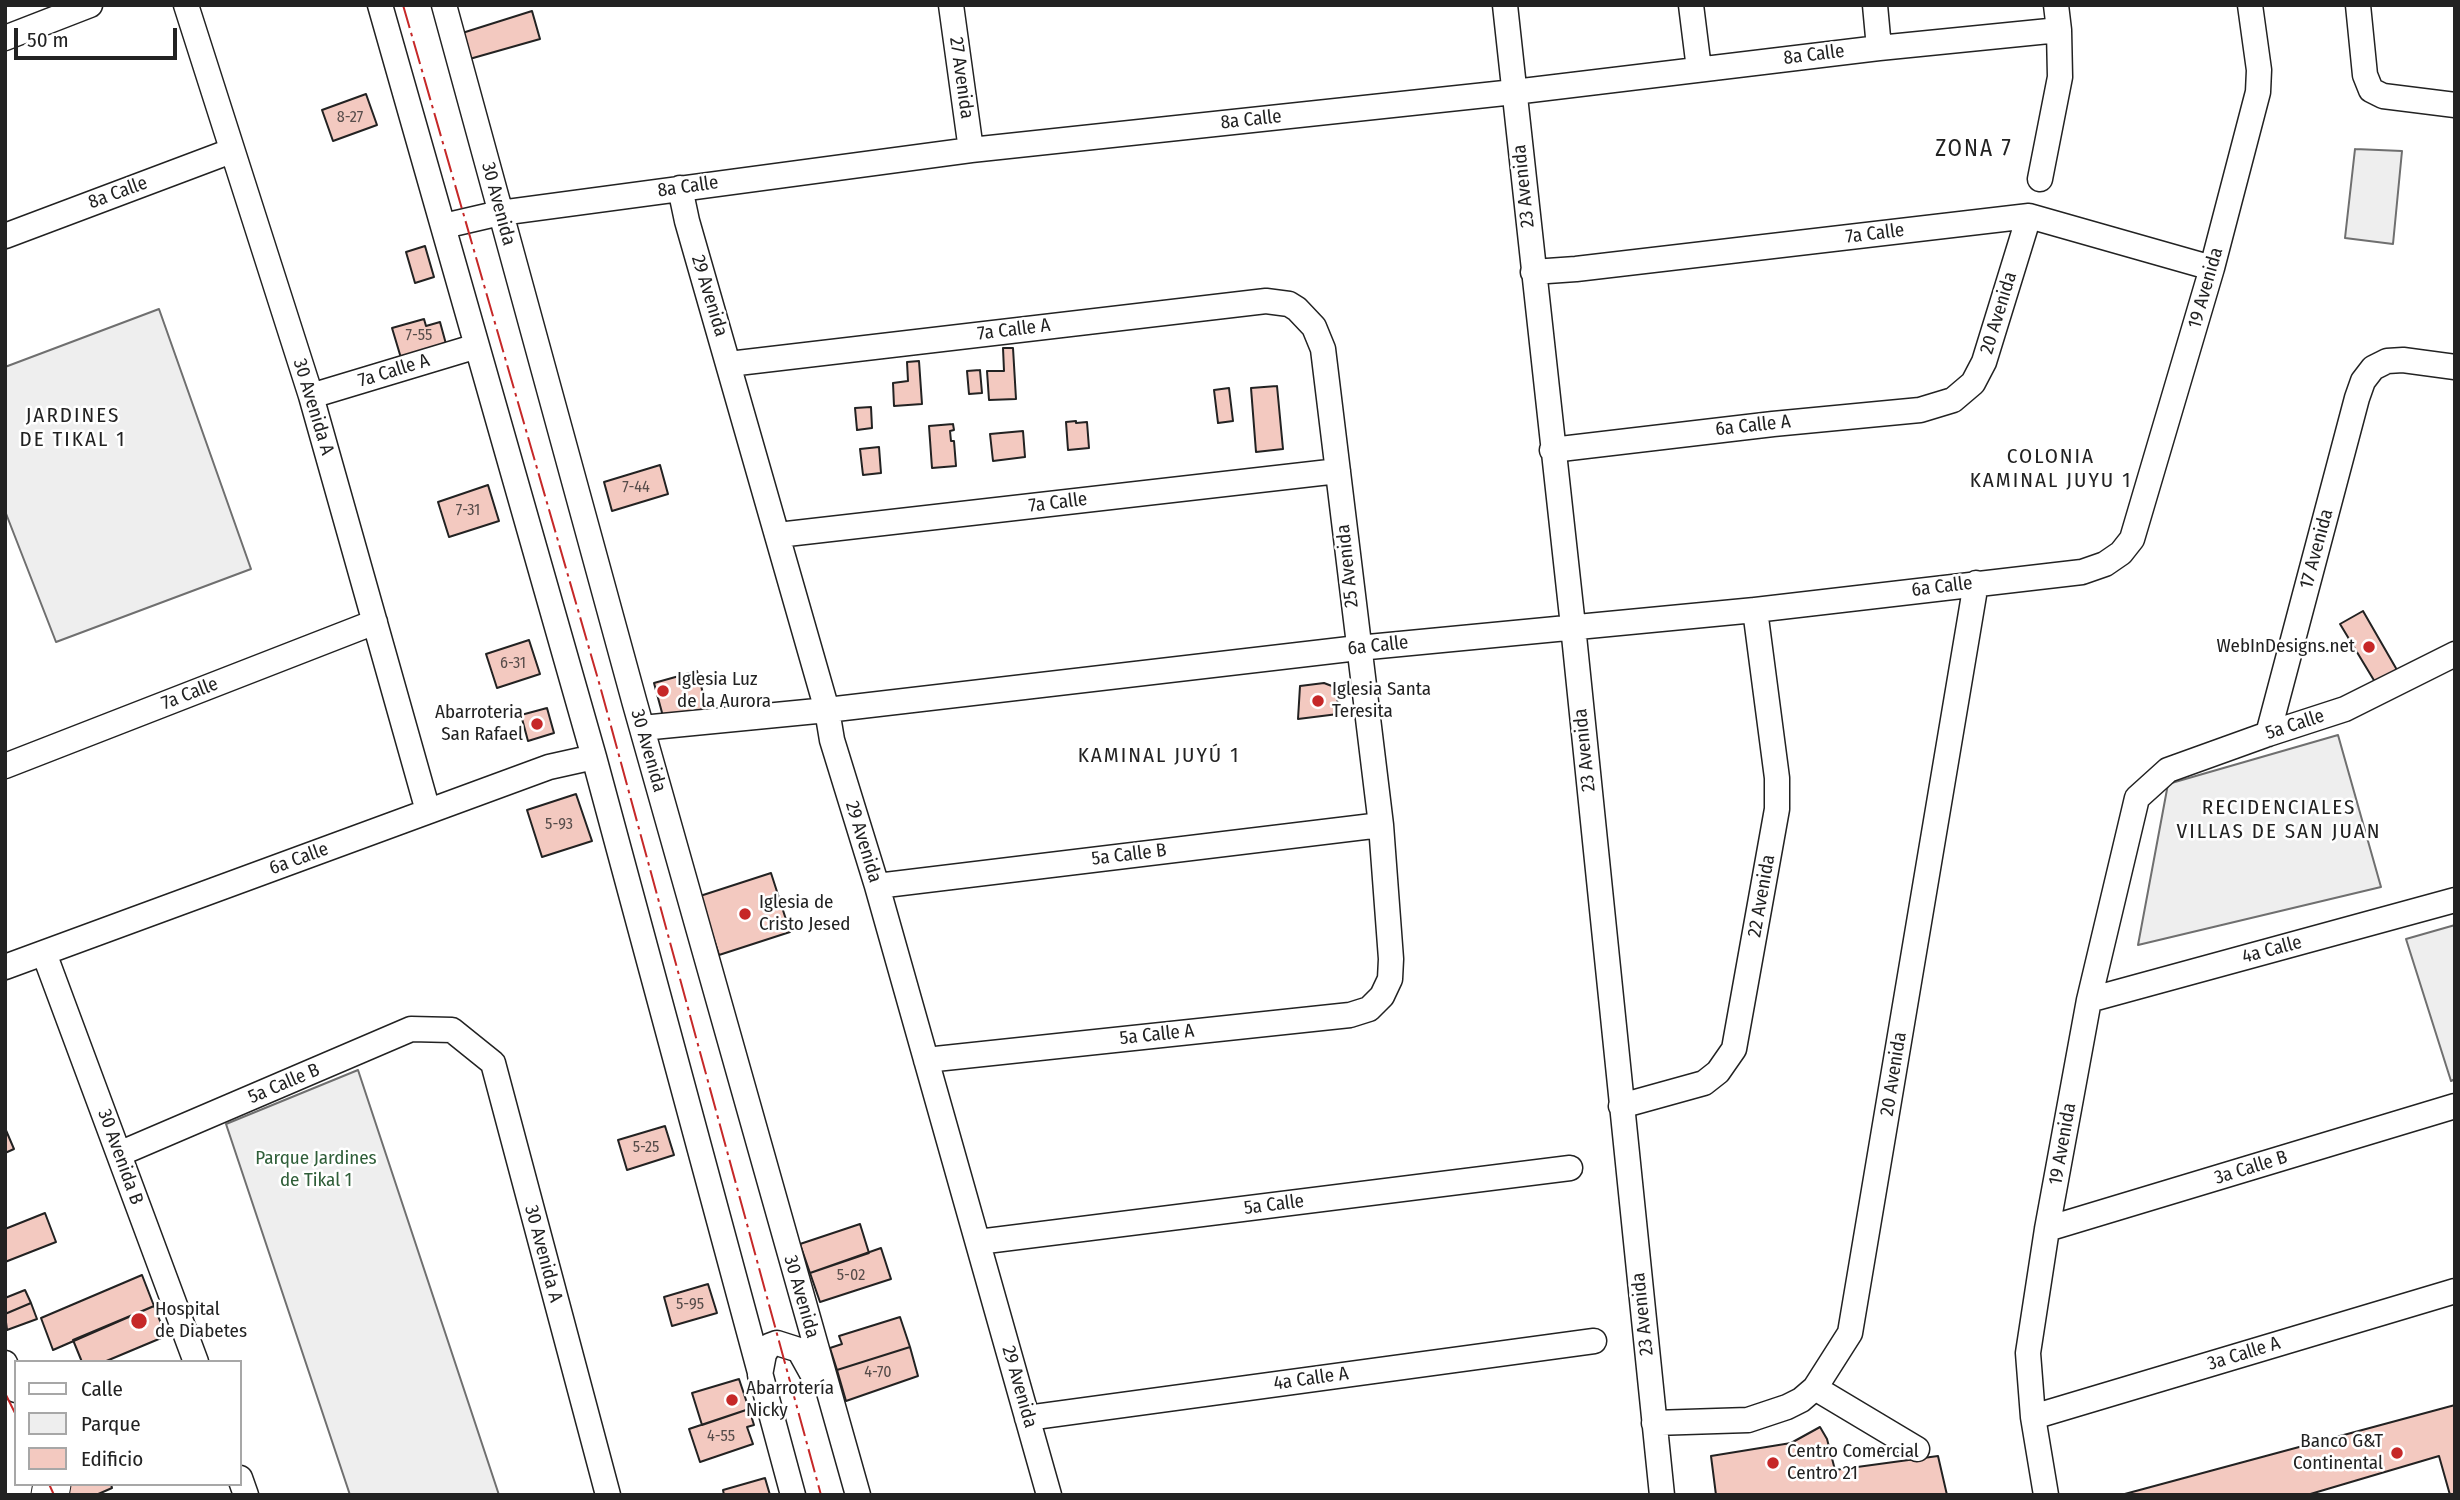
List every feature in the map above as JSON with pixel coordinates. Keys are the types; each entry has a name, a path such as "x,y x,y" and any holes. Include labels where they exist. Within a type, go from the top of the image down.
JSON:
{"street":[{"path":"5,38 90,5"},
{"name":"30 Avenida A","path":"186,5 310,396 428,811"},
{"path":"380,5 594,757 793,1495"},
{"name":"30 Avenida","path":"444,5 642,728 858,1495"},
{"name":"27 Avenida","path":"951,5 971,150"},
{"name":"23 Avenida","path":"1505,5 1573,626 1662,1495"},
{"path":"1691,5 1699,69"},
{"path":"1875,5 1880,48"},
{"path":"2040,179 2060,77 2060,30 2056,5"},
{"name":"19 Avenida","path":"2112,560 2132,539 2212,268 2258,92 2259,70 2250,5"},
{"path":"2358,5 2365,75 2371,90 2383,96 2455,105"},
{"name":"8a Calle","path":"444,226 500,213 971,150 2060,30"},
{"name":"8a Calle","path":"5,236 232,152"},
{"name":"29 Avenida","path":"680,188 687,221 827,710 832,740 877,886 1049,1495"},
{"name":"7a Calle","path":"1533,272 2029,216 2212,268"},
{"name":"20 Avenida","path":"1952,400 1973,383 1984,362 2029,216"},
{"name":"7a Calle A","path":"729,364 1253,301 1279,302 1297,309"},
{"name":"25 Avenida","path":"1297,309 1314,327 1323,349 1381,825 1391,959 1390,979 1382,996"},
{"name":"7a Calle A","path":"310,396 477,346"},
{"name":"17 Avenida","path":"2268,734 2357,398 2364,381 2374,368 2387,361 2403,360 2455,367"},
{"name":"6a Calle A","path":"1552,450 1920,410 1952,400"},
{"name":"7a Calle","path":"778,536 1338,471"},
{"name":"6a Calle","path":"642,728 827,710 1358,648 1755,610 2082,572 2112,560"},
{"name":"20 Avenida","path":"1654,1423 1748,1420 1787,1407 1815,1388 1852,1327 1976,583"},
{"name":"22 Avenida","path":"1621,1107 1704,1083 1718,1072 1734,1049 1777,809 1777,778 1755,610"},
{"name":"7a Calle","path":"5,766 375,622"},
{"name":"5a Calle","path":"2137,798 2168,770 2345,709 2416,676 2455,654"},
{"name":"6a Calle","path":"5,967 549,767 594,757"},
{"name":"19 Avenida","path":"2046,1495 2033,1418 2028,1353 2047,1229 2089,1000 2137,798"},
{"name":"5a Calle B","path":"877,886 1381,825"},
{"name":"4a Calle","path":"2089,1000 2455,900"},
{"name":"30 Avenida B","path":"44,953 195,1360"},
{"name":"5a Calle A","path":"926,1060 1350,1015 1369,1009 1382,996"},
{"name":"5a Calle B","path":"119,1154 411,1029 452,1030"},
{"name":"30 Avenida A","path":"452,1030 493,1063 608,1495"},
{"name":"3a Calle B","path":"2047,1229 2455,1106"},
{"name":"5a Calle","path":"978,1242 1570,1168"},
{"name":"3a Calle A","path":"2033,1418 2455,1291"},
{"name":"4a Calle A","path":"1027,1418 1594,1341"},
{"path":"760,1375 764,1354 769,1346 777,1343 800,1350 833,1411"},
{"path":"5,1363 14,1385"},
{"path":"1815,1388 1917,1449"}],"green space":[{"path":"2355,149 2402,151 2393,244 2345,238"},
{"path":"159,309 251,569 56,642 5,511 5,367"},
{"path":"2338,735 2381,887 2138,945 2168,784"},
{"path":"2455,925 2455,1079 2451,1081 2406,939"},
{"name":"Parque Jardines de Tikal 1","path":"358,1070 499,1495 350,1495 226,1124"}],"building":[{"path":"532,11 540,39 466,60 459,34"},
{"path":"366,94 377,125 333,141 322,110"},
{"path":"425,246 434,277 415,283 406,252"},
{"path":"424,319 426,326 440,322 446,344 401,358 392,328"},
{"path":"1003,348 1013,348 1016,399 989,400 987,371 1004,371"},
{"path":"919,361 922,404 894,406 893,383 908,381 907,362"},
{"path":"980,370 982,393 969,394 967,371"},
{"path":"1277,386 1283,449 1256,452 1251,388"},
{"path":"1229,388 1233,421 1218,423 1214,390"},
{"path":"871,407 872,428 857,430 855,408"},
{"path":"1066,422 1087,422 1089,448 1068,450"},
{"path":"953,424 954,430 950,431 951,441 954,441 956,466 932,468 929,426"},
{"path":"1023,431 1025,457 993,461 990,434"},
{"path":"879,447 881,473 863,475 860,449"},
{"path":"660,465 668,494 612,511 604,482"},
{"path":"488,485 499,521 449,537 438,502"},
{"name":"WebInDesigns.net","path":"2363,611 2397,670 2375,682 2340,624"},
{"path":"529,640 540,674 497,688 486,654"},
{"path":"697,671 707,708 664,720 654,683"},
{"name":"Iglesia Santa Teresita","path":"1324,683 1337,688 1338,714 1298,719 1300,686"},
{"name":"Abarroteria San Rafael","path":"547,708 554,733 528,741 521,715"},
{"path":"576,794 592,841 542,857 527,810"},
{"name":"Iglesia de Cristo Jesed","path":"771,873 790,932 719,955 700,896"},
{"path":"665,1126 674,1155 627,1170 618,1140"},
{"path":"5,1128 14,1149 5,1153"},
{"path":"45,1213 56,1242 5,1262 5,1229"},
{"path":"860,1224 869,1253 810,1273 800,1244"},
{"path":"881,1248 891,1279 820,1302 810,1273"},
{"path":"142,1275 154,1306 53,1350 41,1318"},
{"path":"708,1284 717,1313 672,1326 664,1297"},
{"path":"25,1290 31,1303 5,1314 5,1298"},
{"path":"31,1303 37,1319 7,1330 5,1314"},
{"name":"Hospital de Diabetes","path":"154,1306 166,1336 109,1360 81,1360 73,1340"},
{"path":"900,1317 910,1347 837,1370 830,1348 842,1344 839,1336"},
{"path":"910,1347 918,1376 846,1401 837,1370"},
{"path":"739,1379 749,1409 702,1425 692,1393"},
{"path":"2455,1405 2455,1495 2450,1495 2439,1456 2307,1495 2121,1495"},
{"path":"749,1409 754,1425 747,1427 753,1444 700,1462 689,1429"},
{"name":"Centro Comercial Centro 21","path":"1820,1427 1827,1439 1835,1470 1938,1456 1947,1495 1716,1495 1711,1456 1791,1443"},
{"path":"765,1478 770,1495 724,1495 723,1490"},
{"path":"64,1486 112,1488 96,1495 68,1495"}],"power":[{"path":"403,5 600,686 821,1495"},
{"path":"5,1393 14,1411"},
{"path":"50,1486 54,1495"}],"place":[{"name":"WebInDesigns.net","path":"2369,647"},
{"name":"Iglesia Luz de la Aurora","path":"663,691"},
{"name":"Iglesia Santa Teresita","path":"1318,701"},
{"name":"Abarroteria San Rafael","path":"537,724"},
{"name":"Iglesia de Cristo Jesed","path":"745,914"},
{"name":"Hospital de Diabetes","path":"139,1321"},
{"name":"Abarrotería Nicky","path":"732,1400"},
{"name":"Banco G&T Continental","path":"2397,1453"},
{"name":"Centro Comercial Centro 21","path":"1773,1463"}],"district":[{"name":"ZONA 7","path":"1974,150"},
{"name":"JARDINES DE TIKAL 1","path":"73,428"},
{"name":"COLONIA KAMINAL JUYU 1","path":"2051,469"},
{"name":"KAMINAL JUYÚ 1","path":"1159,756"},
{"name":"RECIDENCIALES VILLAS DE SAN JUAN","path":"2279,820"}]}
